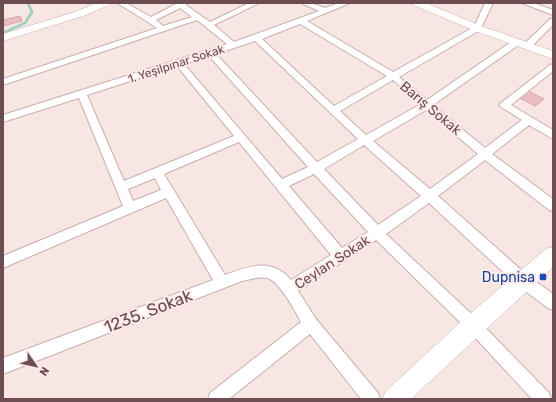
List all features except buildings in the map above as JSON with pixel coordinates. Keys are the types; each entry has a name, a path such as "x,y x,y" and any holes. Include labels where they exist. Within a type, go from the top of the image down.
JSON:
{"street":[{"path":"3,38 79,14 105,3"},
{"path":"122,3 151,20 162,29"},
{"path":"209,25 255,3"},
{"path":"304,3 325,11"},
{"name":"1. Yeşilpınar Sokak","path":"3,119 234,46 346,3"},
{"path":"417,3 477,28 553,55"},
{"path":"334,110 477,28 489,3"},
{"path":"526,3 553,13"},
{"path":"151,20 182,4 234,46"},
{"path":"3,82 199,17"},
{"name":"Barış Sokak","path":"301,21 393,76 485,154 553,206"},
{"path":"280,185 316,168 366,141 522,44 553,21"},
{"path":"256,38 366,141 430,196 522,280 553,303"},
{"path":"211,53 377,233 473,325 543,399"},
{"path":"179,63 340,256"},
{"path":"553,67 504,105 553,135"},
{"path":"82,95 130,208"},
{"name":"Ceylan Sokak","path":"372,399 311,324 289,289 377,233 430,196 529,120"},
{"path":"121,187 240,137"},
{"path":"157,172 222,283"},
{"path":"3,262 168,192"},
{"path":"394,399 522,280 553,255"},
{"name":"1235. Sokak","path":"3,366 242,275 268,270 279,275 289,289"},
{"path":"216,399 311,324"}],"waterway":[{"path":"3,33 25,23 32,12 28,3"}],"place":[{"name":"Dupnisa","path":"543,277"}]}
